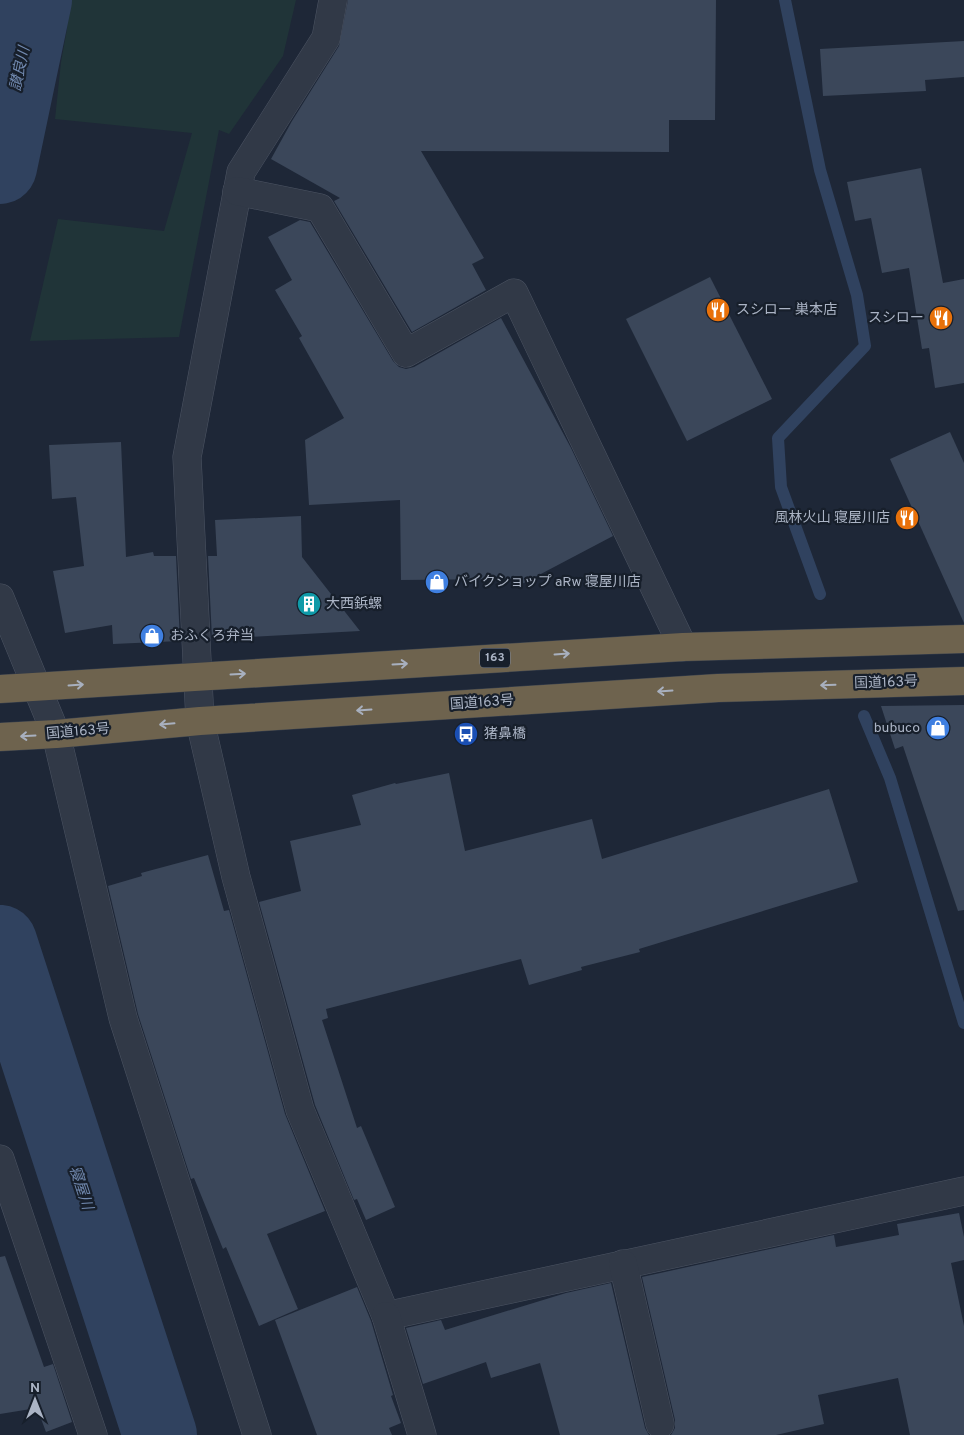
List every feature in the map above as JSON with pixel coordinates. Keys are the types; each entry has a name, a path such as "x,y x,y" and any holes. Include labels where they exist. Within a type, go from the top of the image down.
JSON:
{"highway":[{"name":"163","path":"0,689 683,646 964,639"},
{"name":"国道163号","path":"0,737 200,721 718,688 964,681"}],"street":[{"path":"333,0 326,38 240,172 187,457 197,676 200,721 236,877 300,1110 386,1316 422,1435"},
{"path":"237,191 320,208 406,353 514,293 683,646"},
{"path":"0,598 32,688 56,734 123,1018 257,1435"},
{"path":"0,1159 92,1435"},
{"path":"386,1316 964,1191"},
{"path":"624,1264 660,1424"}],"green space":[{"path":"68,0 296,0 283,56 229,134 219,130 179,337 30,341 58,219 164,231 192,133 55,119 61,62 67,29"}],"building":[{"path":"348,0 716,0 715,120 669,120 669,152 421,151 484,258 472,264 486,290 412,332 334,201 340,198 271,159 292,121 339,46"},
{"path":"964,41 964,77 925,80 926,91 823,96 820,49"},
{"path":"921,168 943,283 964,279 964,383 935,388 929,348 922,349 909,268 882,273 871,218 855,221 847,182"},
{"path":"300,220 310,222 393,361 399,367 406,369 414,367 501,318 571,448 613,536 518,586 514,579 401,580 400,500 309,505 305,440 344,418 299,338 302,336 275,290 292,280 268,237"},
{"path":"710,277 772,399 687,441 626,319"},
{"path":"950,432 964,463 964,623 890,459"},
{"path":"121,442 126,557 153,552 154,556 176,556 180,641 113,644 112,625 65,633 53,571 84,566 76,497 52,499 49,445"},
{"path":"301,516 302,557 360,631 212,639 208,556 217,556 215,520"},
{"path":"964,705 964,910 958,911 903,746 895,749 881,706"},
{"path":"449,773 465,851 592,819 602,859 829,789 858,882 639,949 640,952 581,967 582,970 529,985 521,959 326,1009 328,1018 322,1020 357,1128 361,1126 395,1207 366,1220 357,1199 354,1200 315,1105 259,902 301,891 290,841 361,825 352,795 395,783"},
{"path":"208,855 224,911 229,910 285,1114 325,1211 267,1234 298,1309 259,1326 226,1247 223,1249 194,1178 191,1179 138,1014 108,886 142,876 141,873"},
{"path":"959,1213 964,1237 964,1260 951,1263 964,1326 964,1435 910,1435 898,1378 818,1395 824,1424 776,1435 671,1435 675,1428 675,1420 642,1277 834,1235 836,1247 899,1235 897,1224"},
{"path":"5,1256 44,1367 53,1364 72,1422 46,1432 37,1408 0,1414 0,1257"},
{"path":"611,1283 645,1428 649,1435 560,1435 540,1363 491,1378 486,1362 423,1384 406,1328 441,1320 445,1330 566,1293"},
{"path":"357,1287 371,1321 393,1395 391,1396 401,1423 389,1428 392,1435 317,1435 275,1320"}],"waterway":[{"name":"讃良川","path":"0,167 35,0"},
{"path":"785,0 820,170 857,295 865,346 778,438 781,487 820,594"},
{"path":"864,716 890,778 964,1023"},
{"name":"寝屋川","path":"0,942 160,1435"}],"place":[{"name":"スシロー 巣本店","path":"718,310"},
{"name":"スシロー","path":"941,318"},
{"name":"風林火山 寝屋川店","path":"907,518"},
{"name":"バイクショップ aRw 寝屋川店","path":"437,582"},
{"name":"大西鋲螺","path":"309,604"},
{"name":"おふくろ弁当","path":"152,636"},
{"name":"bubuco","path":"938,728"},
{"name":"猪鼻橋","path":"466,734"}]}
